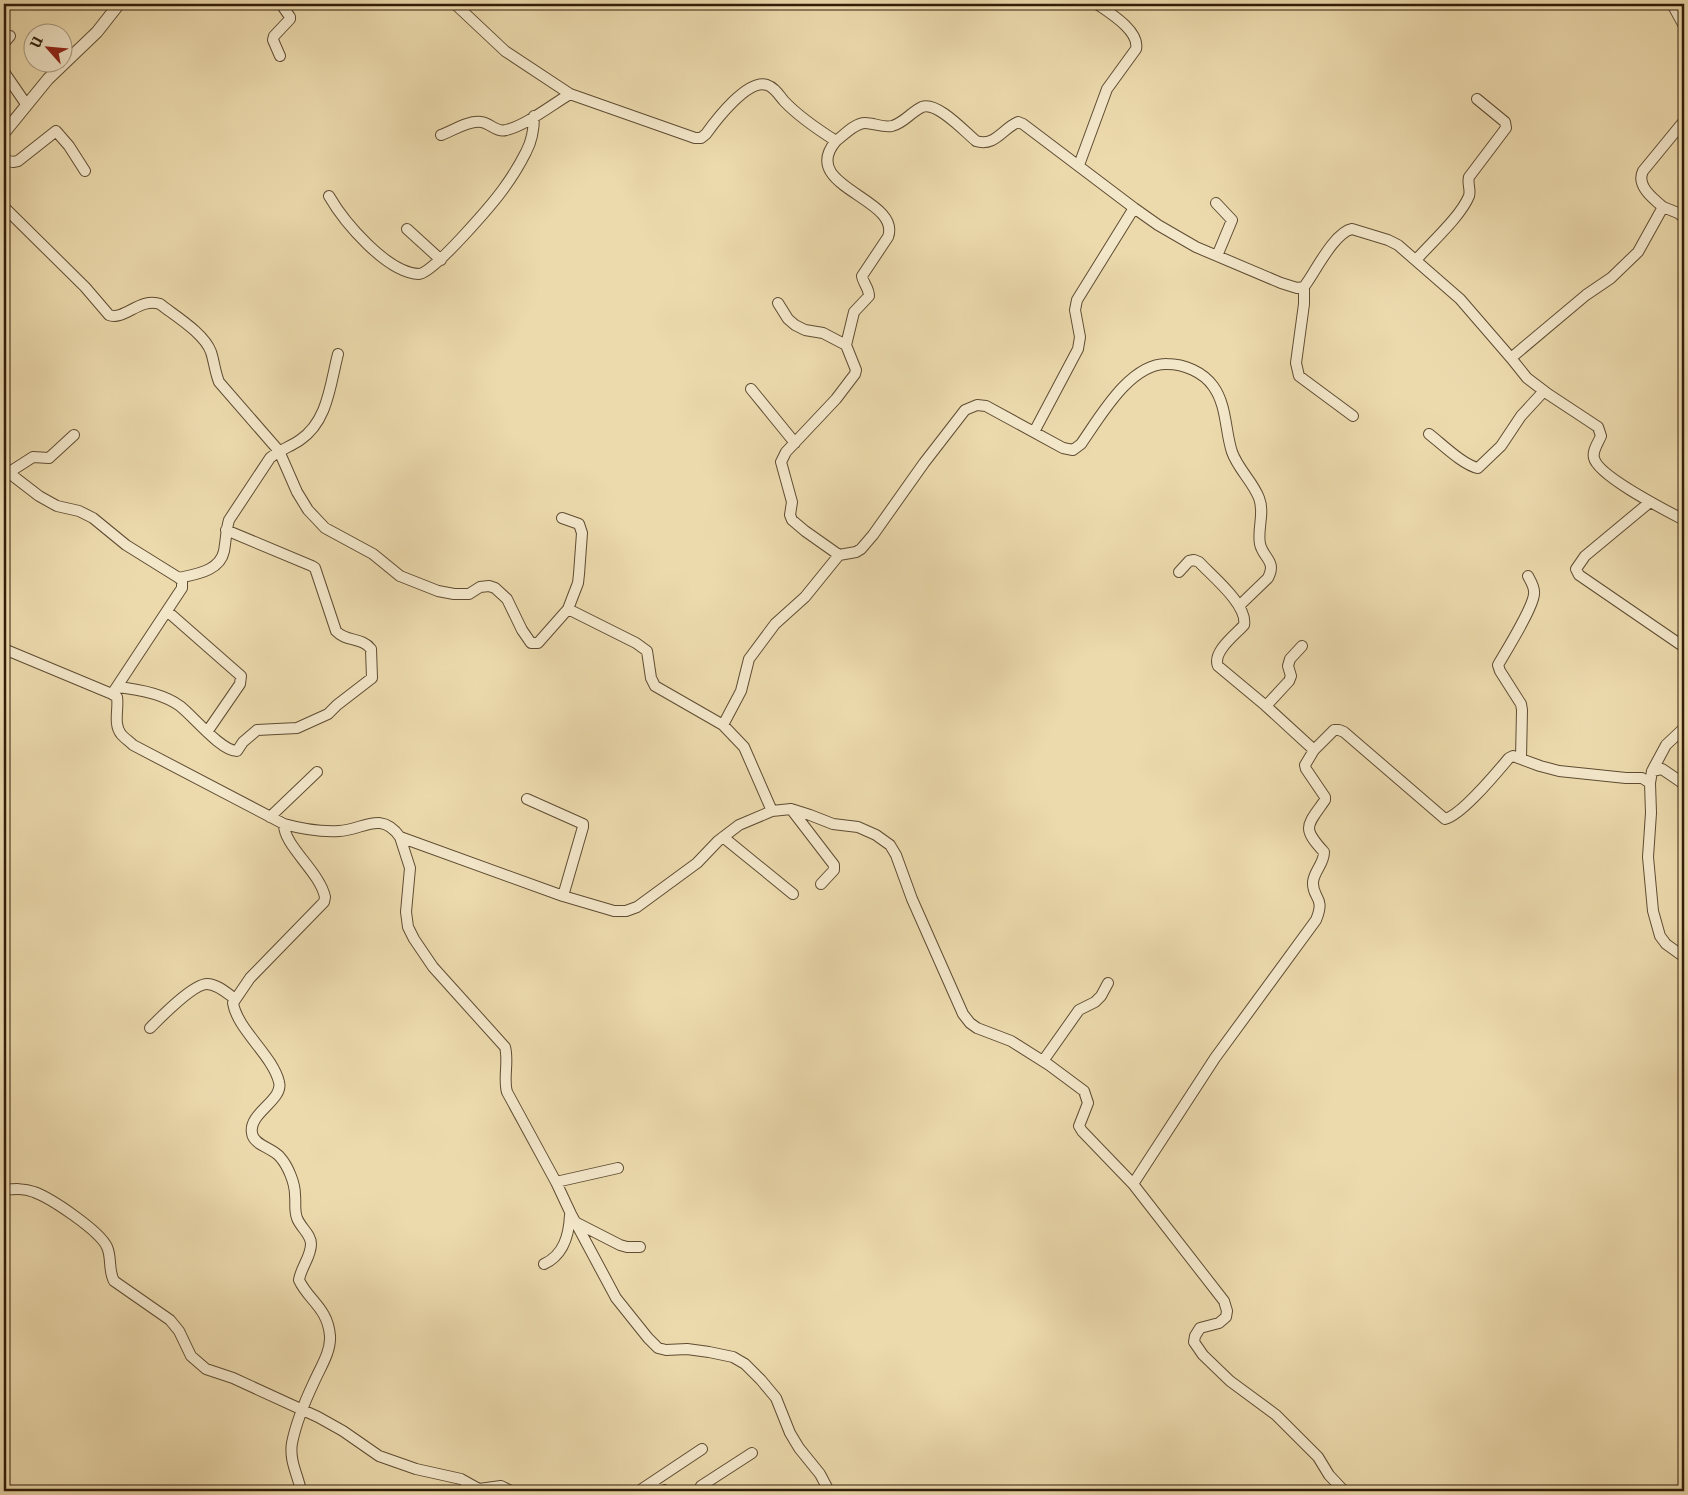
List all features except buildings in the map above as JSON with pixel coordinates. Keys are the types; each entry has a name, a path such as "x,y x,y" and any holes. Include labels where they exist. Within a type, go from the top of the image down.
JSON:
{"street":[{"path":"4,133 48,79 96,32 119,4"},
{"path":"280,56 273,40 274,36 290,19 281,4"},
{"path":"455,4 504,51 570,94 695,138 701,138 736,98 752,87 766,84 796,113 836,141"},
{"path":"1079,165 1107,89 1136,48 1137,42 1122,23 1097,4"},
{"path":"1672,4 1684,24"},
{"path":"4,72 26,104"},
{"path":"441,135 474,122 482,122 502,131 507,130 525,122 570,94"},
{"path":"1416,260 1453,219 1465,202 1470,191 1469,177 1506,128 1505,122 1477,99"},
{"path":"840,555 792,520 790,515 792,502 781,462 786,452 836,399 856,374 846,345 854,312 869,296 869,290 862,280 862,276 890,231 889,225 882,215 866,200 840,183 827,165 829,149 858,124 891,126 922,107 928,107 944,114 965,133 976,141 983,143 991,142 1018,122 1165,229 1216,256 1281,283 1297,288 1304,287"},
{"path":"329,196 338,212 383,259 419,274 426,272 441,260 506,185 527,151 533,133 534,116"},
{"path":"1684,121 1640,176 1641,183 1654,200 1684,218"},
{"path":"4,160 18,161 56,130 85,171"},
{"path":"1216,203 1232,220 1216,256"},
{"path":"4,207 85,288 109,315 118,316 137,306 155,302 202,337 210,350 219,382 279,451 297,492 308,510 325,528 373,554 400,576 438,591 454,594 469,594 489,586 495,588 507,599 529,642 538,643 568,610 578,583 582,533 579,524 562,518"},
{"path":"1512,358 1574,304 1611,278 1631,259 1642,245 1663,207"},
{"path":"1034,432 1078,349 1080,337 1076,317 1077,300 1134,208"},
{"path":"407,229 441,260"},
{"path":"1353,416 1299,376 1296,363 1304,304 1304,287 1328,251 1343,233 1349,229 1388,240 1398,245 1416,260 1460,299 1527,378 1598,427 1601,436 1595,449 1594,460 1622,485 1684,520"},
{"path":"778,303 788,319 795,325 805,330 823,333 846,345"},
{"path":"179,578 201,574 219,562 223,554 229,520 270,458 300,440 312,429 324,412 338,354"},
{"path":"723,725 741,691 748,659 775,624 805,597 840,555 856,552 861,549 965,410 977,405 986,406 1064,448 1073,450 1081,444 1123,387 1151,366 1168,364 1194,370 1207,379 1215,388 1222,405 1232,454 1259,498 1261,508 1259,536 1261,547 1270,560 1271,568 1268,578 1240,605"},
{"path":"751,389 795,443"},
{"path":"1429,434 1463,460 1478,468 1501,446 1522,416 1544,391"},
{"path":"74,435 49,458 32,457 6,471 39,496 57,506 79,511 93,518 146,558 182,581 182,588 114,690"},
{"path":"1650,502 1585,556 1576,569 1579,575 1684,647"},
{"path":"4,649 114,690 142,690 179,705 207,732 232,751 237,751 243,742 257,730 297,728 318,720 372,678 371,649 363,641 344,638 336,631 315,568 226,530"},
{"path":"1179,572 1189,562 1194,560 1199,562 1240,605 1245,619 1244,625 1219,653 1216,659 1218,666 1266,706 1314,750"},
{"path":"1521,758 1522,710 1498,665 1526,614 1534,595 1534,586 1528,576"},
{"path":"568,610 636,643 647,652 654,686 723,725 747,752 772,811"},
{"path":"167,611 241,676 240,684 207,732"},
{"path":"1266,706 1289,681 1291,676 1288,666 1290,659 1302,646"},
{"path":"114,690 118,702 117,728 133,745 270,817 284,824 299,828 329,832 342,831 371,823 379,823 395,831 400,837 410,868 406,912 408,927 433,967 505,1047 505,1086 507,1092 616,1298 658,1348 666,1350 687,1349 733,1357 745,1364 776,1398 790,1434 820,1474 830,1491"},
{"path":"1684,728 1666,746 1652,771 1648,857 1656,924 1660,936 1666,944 1684,957"},
{"path":"1133,1184 1215,1058 1316,920 1320,911 1321,902 1313,888 1313,881 1324,852 1312,839 1308,829 1309,823 1325,800 1325,797 1306,767 1307,760 1314,750 1334,730 1340,730 1445,819 1455,814 1482,790 1509,758 1515,756 1559,771 1642,778 1650,783"},
{"path":"1652,771 1662,768 1684,784"},
{"path":"270,817 316,772"},
{"path":"527,799 582,824 583,827 563,896"},
{"path":"791,809 834,866 834,870 821,884"},
{"path":"400,837 563,896 614,911 626,911 637,907 697,863 739,825 772,811 791,809 833,824 858,827 876,835 890,845 896,856 912,899 963,1014 977,1028 1011,1041 1043,1061 1084,1091 1088,1103 1079,1126 1133,1184 1224,1301 1227,1310 1226,1317 1219,1322 1200,1328 1195,1336 1194,1342 1203,1355 1230,1381 1276,1415 1318,1457 1344,1491"},
{"path":"284,824 287,837 315,875 325,897 324,902 250,978 233,1003 237,1014 280,1082 276,1095 259,1114 251,1128 252,1135 254,1139 274,1151 280,1157 291,1178 296,1194 295,1212 298,1220 312,1240 299,1280 320,1307 330,1336 326,1354 302,1410 292,1444 292,1463 302,1491"},
{"path":"724,837 793,894"},
{"path":"150,1028 184,996 199,986 207,984 214,986 235,998"},
{"path":"1043,1061 1079,1010 1096,1002 1102,996 1108,984"},
{"path":"556,1182 618,1168"},
{"path":"4,1190 22,1189 33,1191 51,1200 96,1234 105,1242 108,1249 110,1274 114,1281 170,1320 179,1331 191,1356 206,1369 233,1378 302,1410 343,1431 379,1456 416,1469 461,1480 479,1489 502,1486 511,1491"},
{"path":"573,1218 620,1246 640,1247"},
{"path":"544,1264 560,1253 573,1218"},
{"path":"642,1489 702,1449"},
{"path":"698,1491 701,1486 752,1453"},
{"path":"642,1489 658,1488 667,1491"}]}
